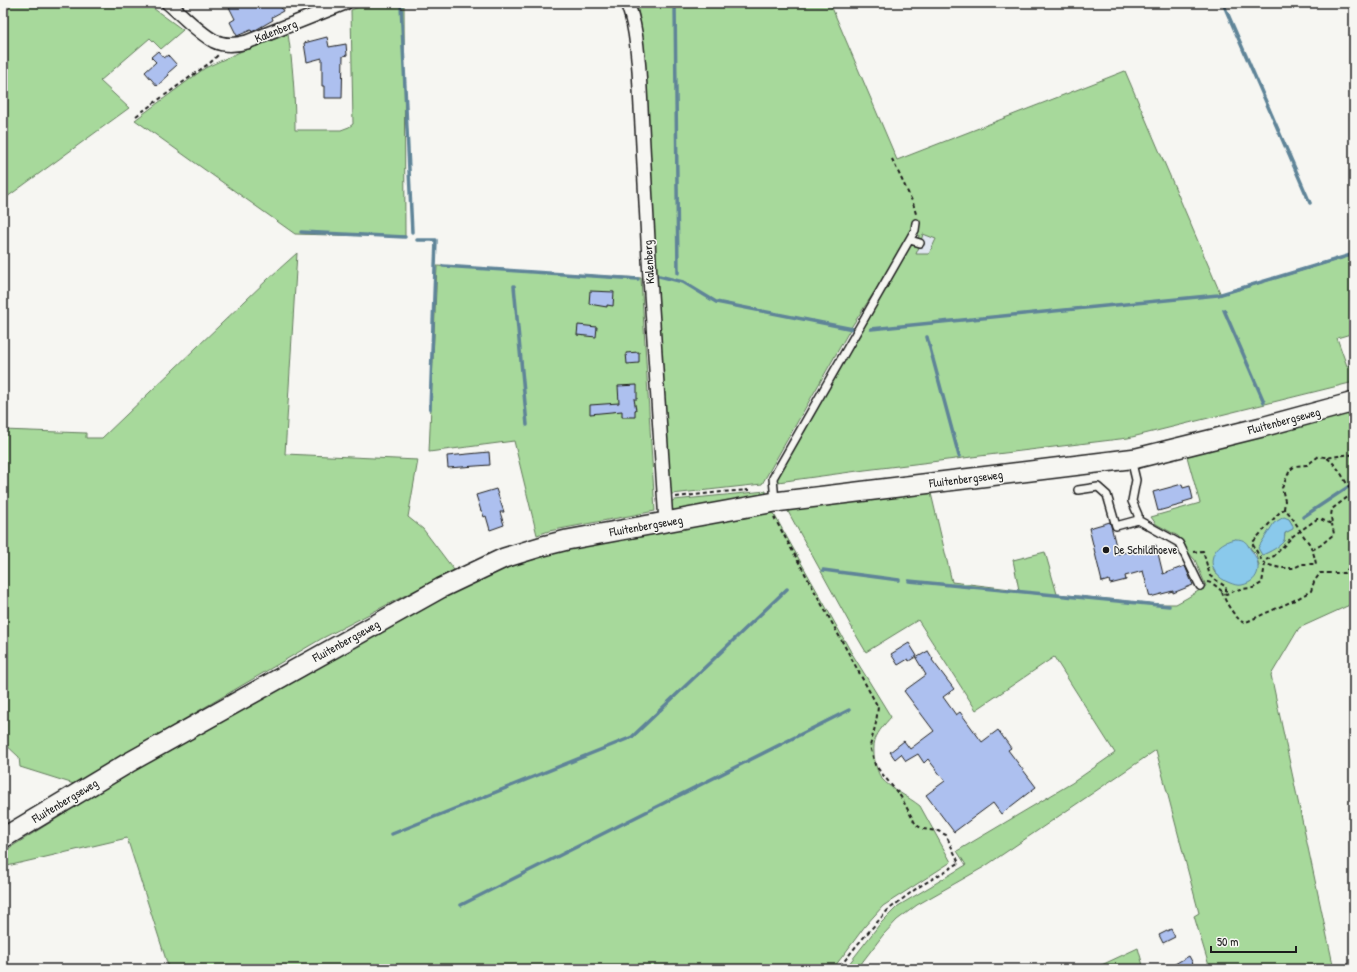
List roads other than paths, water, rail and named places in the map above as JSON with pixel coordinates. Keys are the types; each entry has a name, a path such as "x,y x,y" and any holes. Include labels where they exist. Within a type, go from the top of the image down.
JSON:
{"street":[{"name":"Kalenberg","path":"168,3 214,41 228,44 247,42 345,3"},
{"name":"Kalenberg","path":"627,3 633,21 640,70 650,278 666,522"},
{"name":"Fluitenbergseweg","path":"3,838 156,748 427,596 487,566 511,556 552,544 666,522 776,509 1131,459 1262,427 1354,402"}],"lane":[{"path":"776,509 773,478 910,240 915,230 916,223"},
{"path":"910,240 920,243"},
{"path":"1131,459 1136,480 1132,501 1138,516 1138,520"},
{"path":"1078,490 1098,487 1107,495 1116,526 1138,520 1179,543 1202,584"}],"water":[{"path":"1284,517 1289,519 1293,529 1285,533 1281,544 1262,555 1258,548 1274,523"},
{"path":"1235,539 1247,543 1255,555 1258,566 1258,571 1253,580 1240,585 1235,585 1221,578 1216,573 1212,559 1214,552 1219,547 1226,542"}],"waterway":[{"path":"675,3 678,273"},
{"path":"1223,3 1310,203"},
{"path":"401,5 412,232"},
{"path":"301,232 405,237"},
{"path":"417,240 436,240 430,409"},
{"path":"871,329 1218,295 1354,254"},
{"path":"443,266 638,279"},
{"path":"659,276 683,282 716,302 853,329"},
{"path":"514,286 527,425"},
{"path":"1224,310 1264,402"},
{"path":"927,337 959,456"},
{"path":"1303,517 1354,483"},
{"path":"823,570 899,580"},
{"path":"909,581 1169,606"},
{"path":"392,834 632,737 787,589"},
{"path":"461,905 849,710"}],"place":[{"name":"De Schildhoeve","path":"1106,550"}]}
